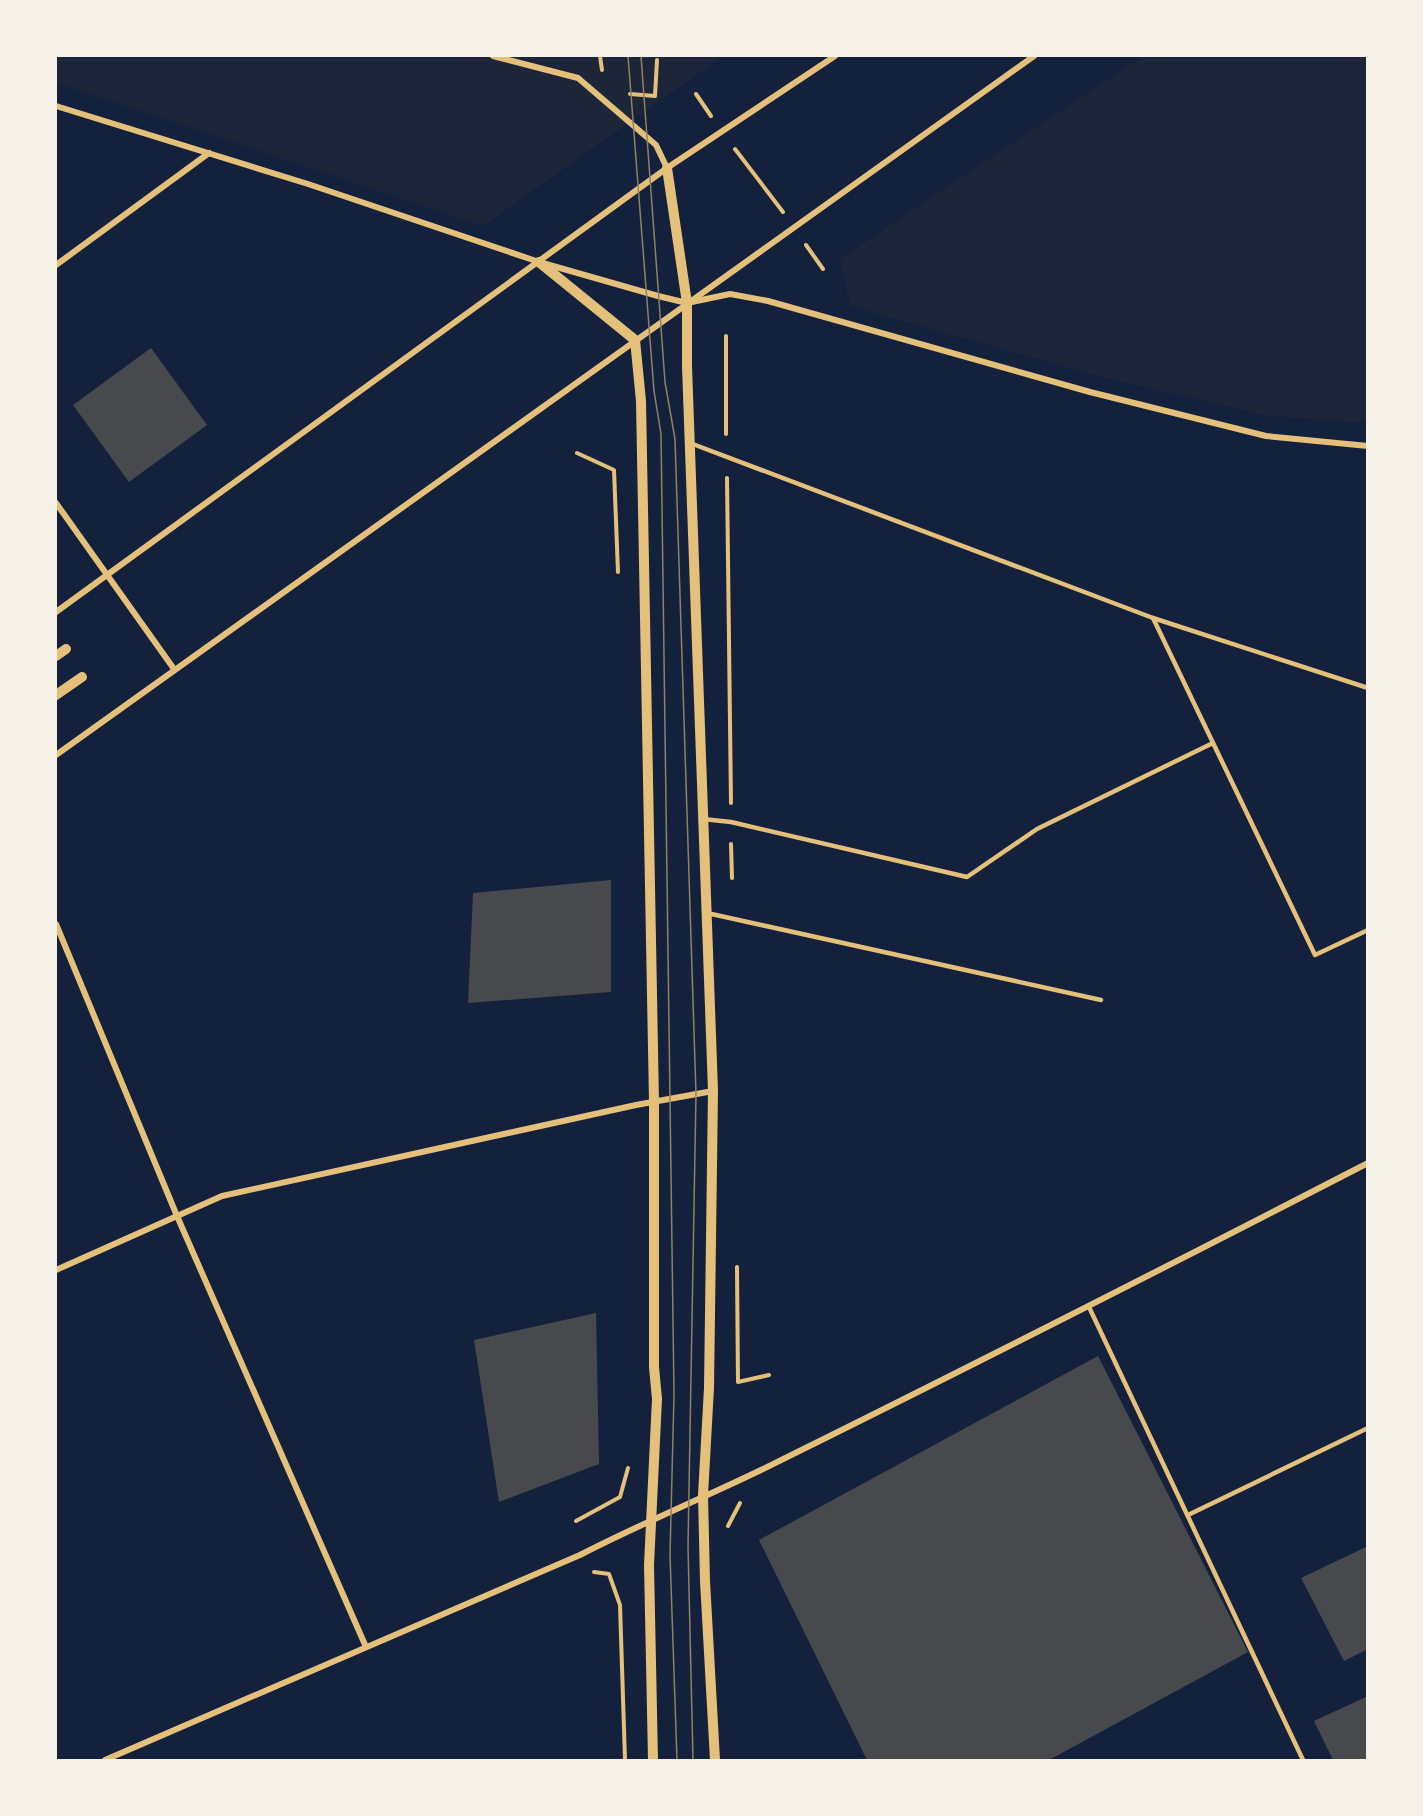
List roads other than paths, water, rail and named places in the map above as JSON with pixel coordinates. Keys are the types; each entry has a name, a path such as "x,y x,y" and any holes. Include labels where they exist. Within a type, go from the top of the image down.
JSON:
{"street":[{"path":"493,56 578,78 656,145 667,168 687,303 713,1091 710,1388 703,1496 705,1581 715,1761"},
{"path":"56,612 438,332 539,262 667,168 835,56"},
{"path":"56,755 1034,56"},
{"path":"56,106 308,184 539,262 687,303 730,294 768,301 1090,392 1266,436 1368,446"},
{"path":"56,265 209,153"},
{"path":"539,262 636,340 641,413 654,1102 654,1367 657,1399 649,1565 653,1761"},
{"path":"56,503 174,669"},
{"path":"56,656 66,649"},
{"path":"56,695 82,677"},
{"path":"56,924 177,1216 366,1647"},
{"path":"56,1270 222,1196 713,1091"},
{"path":"105,1761 580,1554 652,1518 761,1470 1089,1307 1368,1163"}],"lane":[{"path":"690,444 1153,618 1368,688"},
{"path":"1153,618 1315,955 1368,930"},
{"path":"703,819 731,822 967,877 1037,829 1213,743"},
{"path":"706,913 1101,999"},
{"path":"1089,1307 1303,1761"},
{"path":"1188,1515 1368,1428"}],"tram line":[{"path":"628,56 654,391 661,434 674,1395 670,1555 677,1760"},
{"path":"641,56 665,382 675,439 696,1094 688,1546 693,1760"}]}
